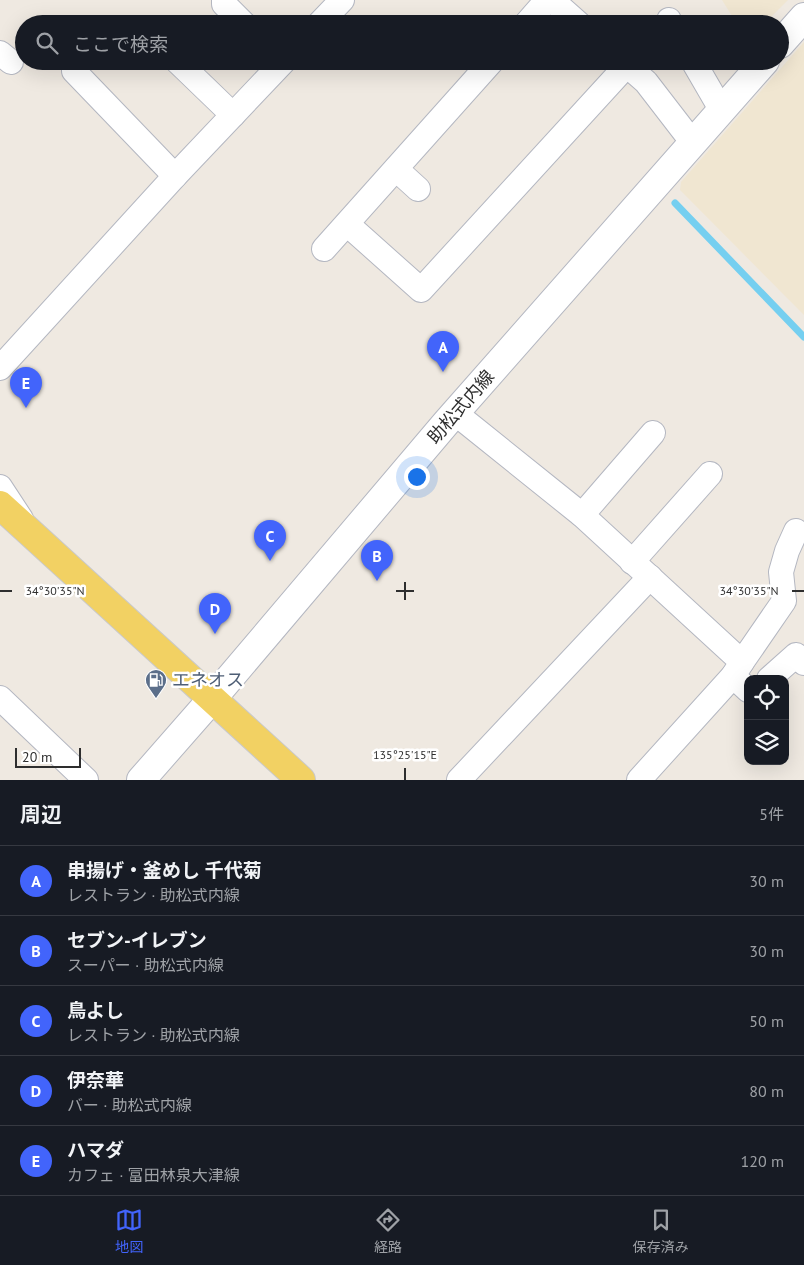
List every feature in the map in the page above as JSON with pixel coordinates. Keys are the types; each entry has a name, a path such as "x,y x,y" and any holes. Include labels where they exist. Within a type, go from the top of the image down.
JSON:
{"main road":[{"path":"0,505 301,780"}],"street":[{"path":"224,0 224,4 235,15"},
{"path":"328,15 342,0"},
{"path":"534,15 547,0"},
{"path":"552,0 570,15"},
{"path":"789,34 804,17"},
{"path":"186,70 233,115"},
{"path":"0,368 175,176 275,70"},
{"path":"324,249 484,70"},
{"path":"347,224 421,290 618,70"},
{"path":"632,70 646,82 693,143"},
{"path":"698,70 722,111"},
{"name":"助松式内線","path":"141,780 212,700 455,412 758,70"},
{"path":"74,71 175,176"},
{"path":"396,169 418,188"},
{"path":"455,412 582,515 641,569 741,676"},
{"path":"582,515 653,432"},
{"path":"459,780 641,569 710,474"},
{"path":"0,487 31,533"},
{"path":"0,516 31,533"},
{"path":"639,780 741,676 784,601 781,572 787,551 796,531"},
{"path":"774,675 796,655 804,663"},
{"path":"0,698 86,780"}],"shaded area":[{"path":"722,0 788,0 773,15 731,15"},
{"path":"804,42 804,315 680,190 681,182 779,70 789,70 789,59"}],"waterway":[{"path":"675,203 804,337"}],"place":[{"name":"串揚げ・釜めし 千代菊","path":"443,372"},
{"name":"ハマダ","path":"26,408"},
{"name":"鳥よし","path":"270,561"},
{"name":"セブン-イレブン","path":"377,581"},
{"name":"伊奈華","path":"215,634"},
{"name":"エネオス","path":"156,699"}]}
